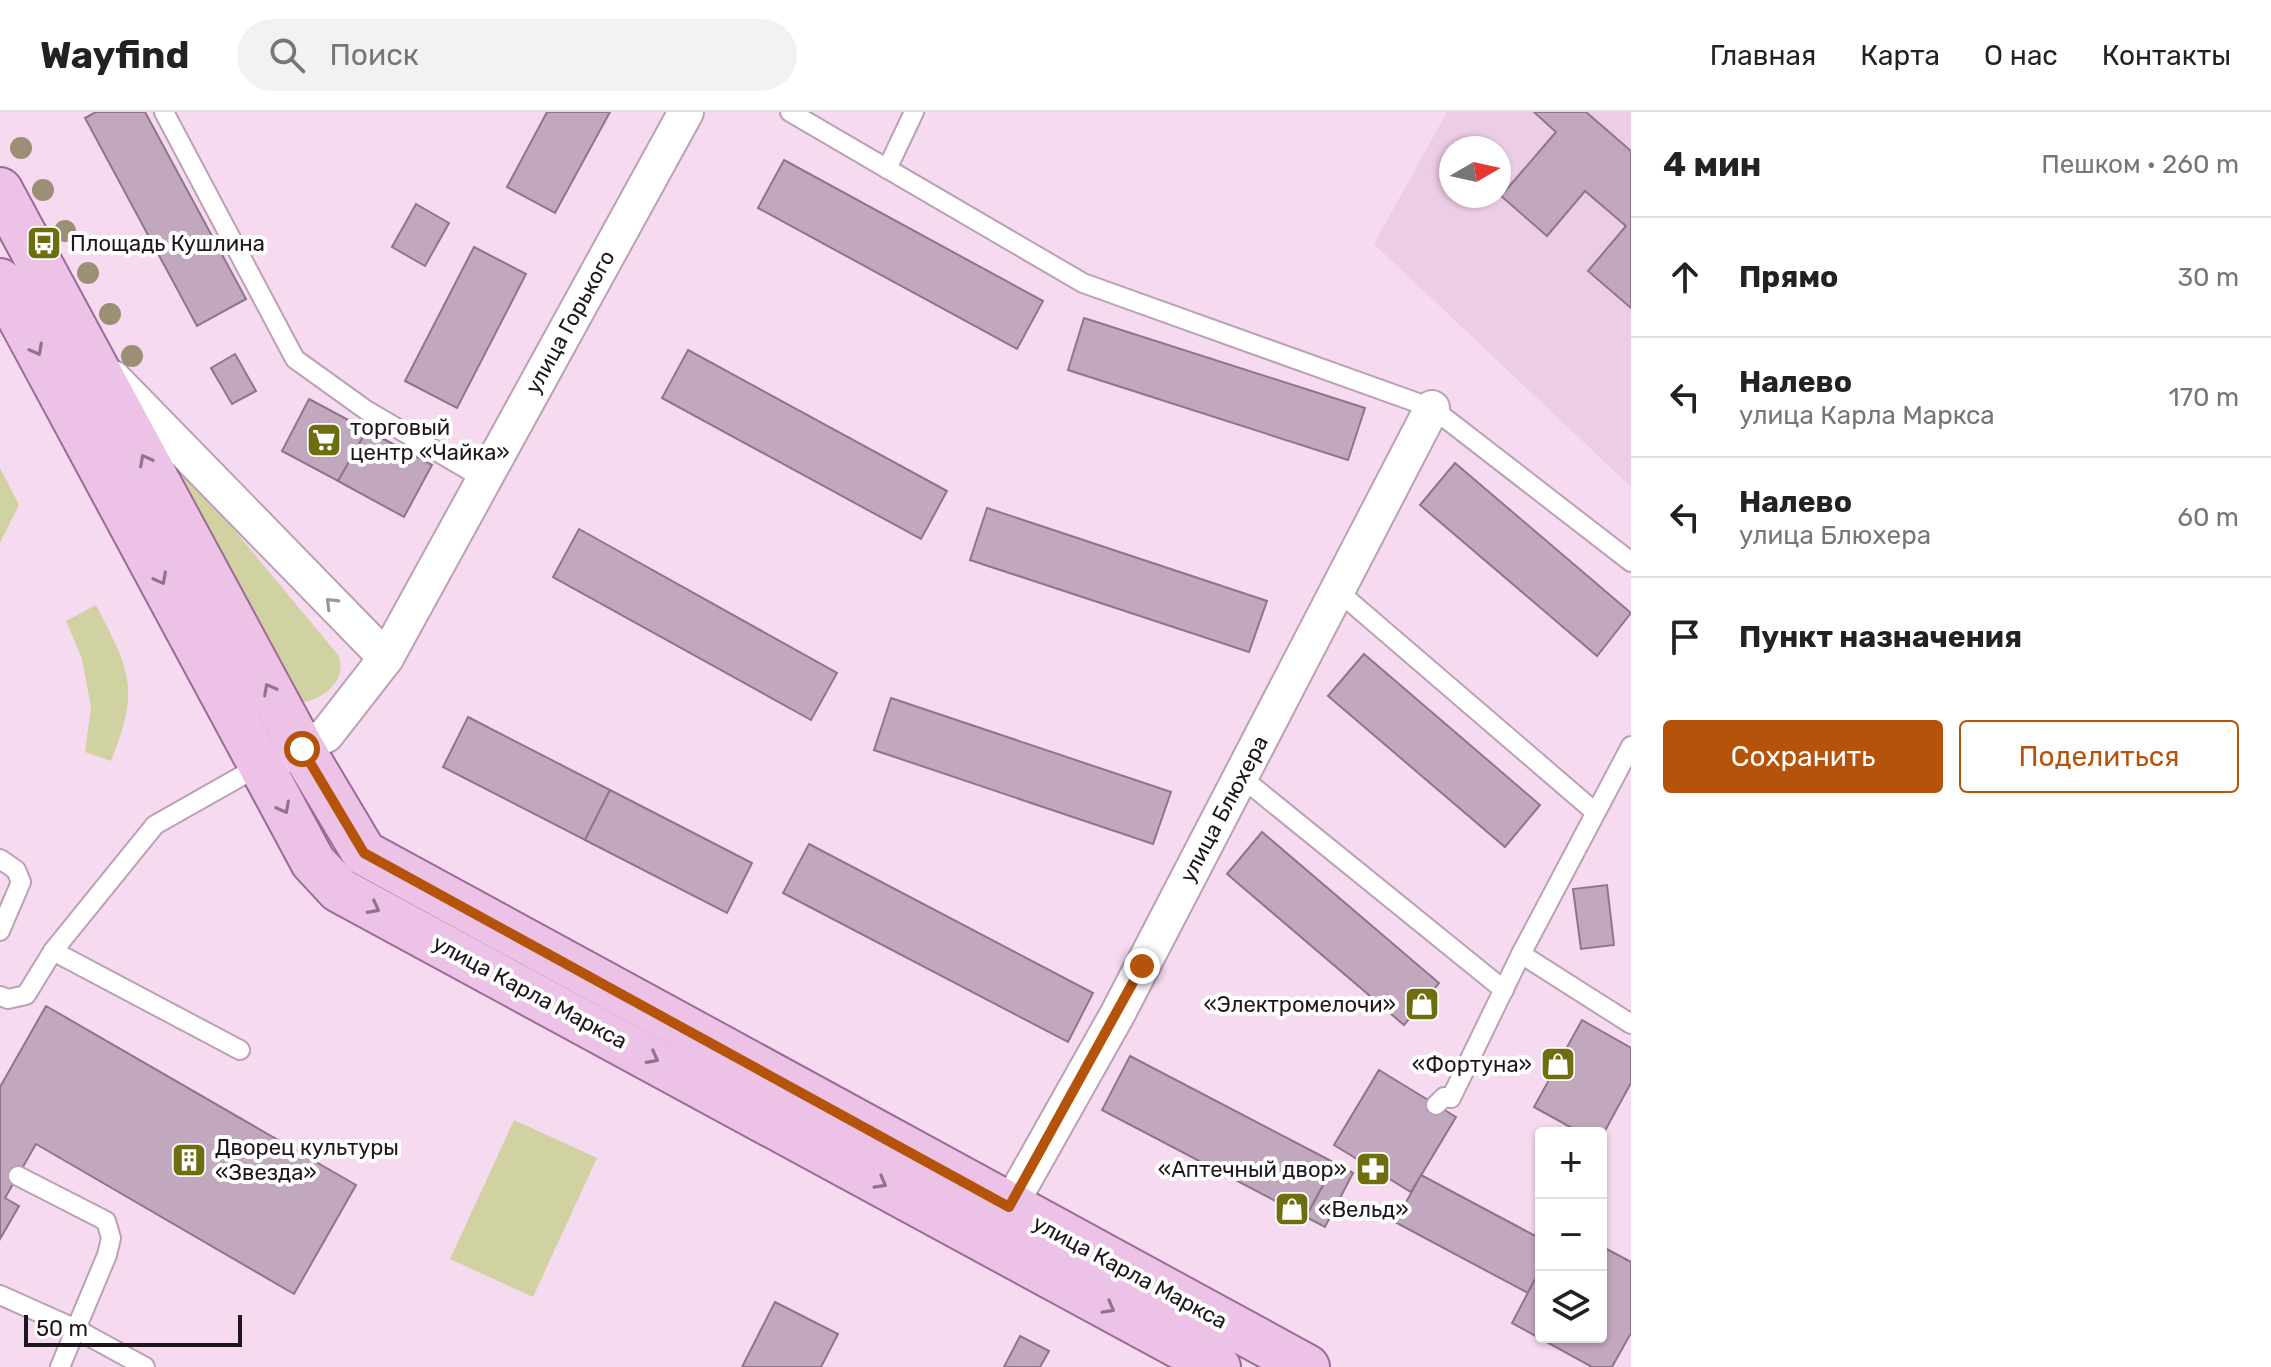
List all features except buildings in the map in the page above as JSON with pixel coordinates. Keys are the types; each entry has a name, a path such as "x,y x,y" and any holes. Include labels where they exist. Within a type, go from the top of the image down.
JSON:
{"main road":[{"path":"0,190 302,749"},
{"name":"улица Карла Маркса","path":"0,281 313,862 339,890 1218,1367"},
{"name":"улица Карла Маркса","path":"302,749 364,853 1307,1367"}],"street":[{"name":"улица Горького","path":"261,765 302,749 326,735 386,658 686,112"},
{"path":"87,351 386,658"},
{"name":"улица Блюхера","path":"1009,1207 1117,1015 1432,408"}],"lane":[{"path":"164,112 295,359 366,410 484,479"},
{"path":"790,112 1083,283 1432,408 1631,562"},
{"path":"887,169 914,112"},
{"path":"1339,592 1595,812"},
{"path":"1436,1105 1444,1097 1451,1098 1521,954 1631,746"},
{"path":"0,996 8,999 26,995 53,951 155,825 261,765"},
{"path":"1241,777 1504,990"},
{"path":"0,859 12,866 21,882 0,931"},
{"path":"53,951 240,1050"},
{"path":"1521,954 1631,1024"},
{"path":"18,1176 106,1221 111,1238 107,1255 60,1367"},
{"path":"0,1295 76,1329 145,1367"}],"shaded area":[{"path":"1447,112 1631,112 1631,487 1374,244"}],"green space":[{"path":"165,456 231,526 338,655 340,672 325,693 301,702"},
{"path":"0,468 19,505 0,543"},
{"path":"96,605 117,648 128,682 126,716 111,761 85,752 91,707 82,659 66,621"},
{"path":"514,1120 597,1158 533,1297 450,1259"}],"place":[{"name":"Площадь Кушлина","path":"44,243"},
{"name":"торговый центр «Чайка»","path":"324,440"},
{"name":"«Электромелочи»","path":"1422,1004"},
{"name":"«Фортуна»","path":"1558,1064"},
{"name":"Дворец культуры «Звезда»","path":"189,1160"},
{"name":"«Аптечный двор»","path":"1373,1169"},
{"name":"«Вельд»","path":"1292,1209"}],"route":[{"path":"302,749 364,853 1009,1207 1142,966"}]}
